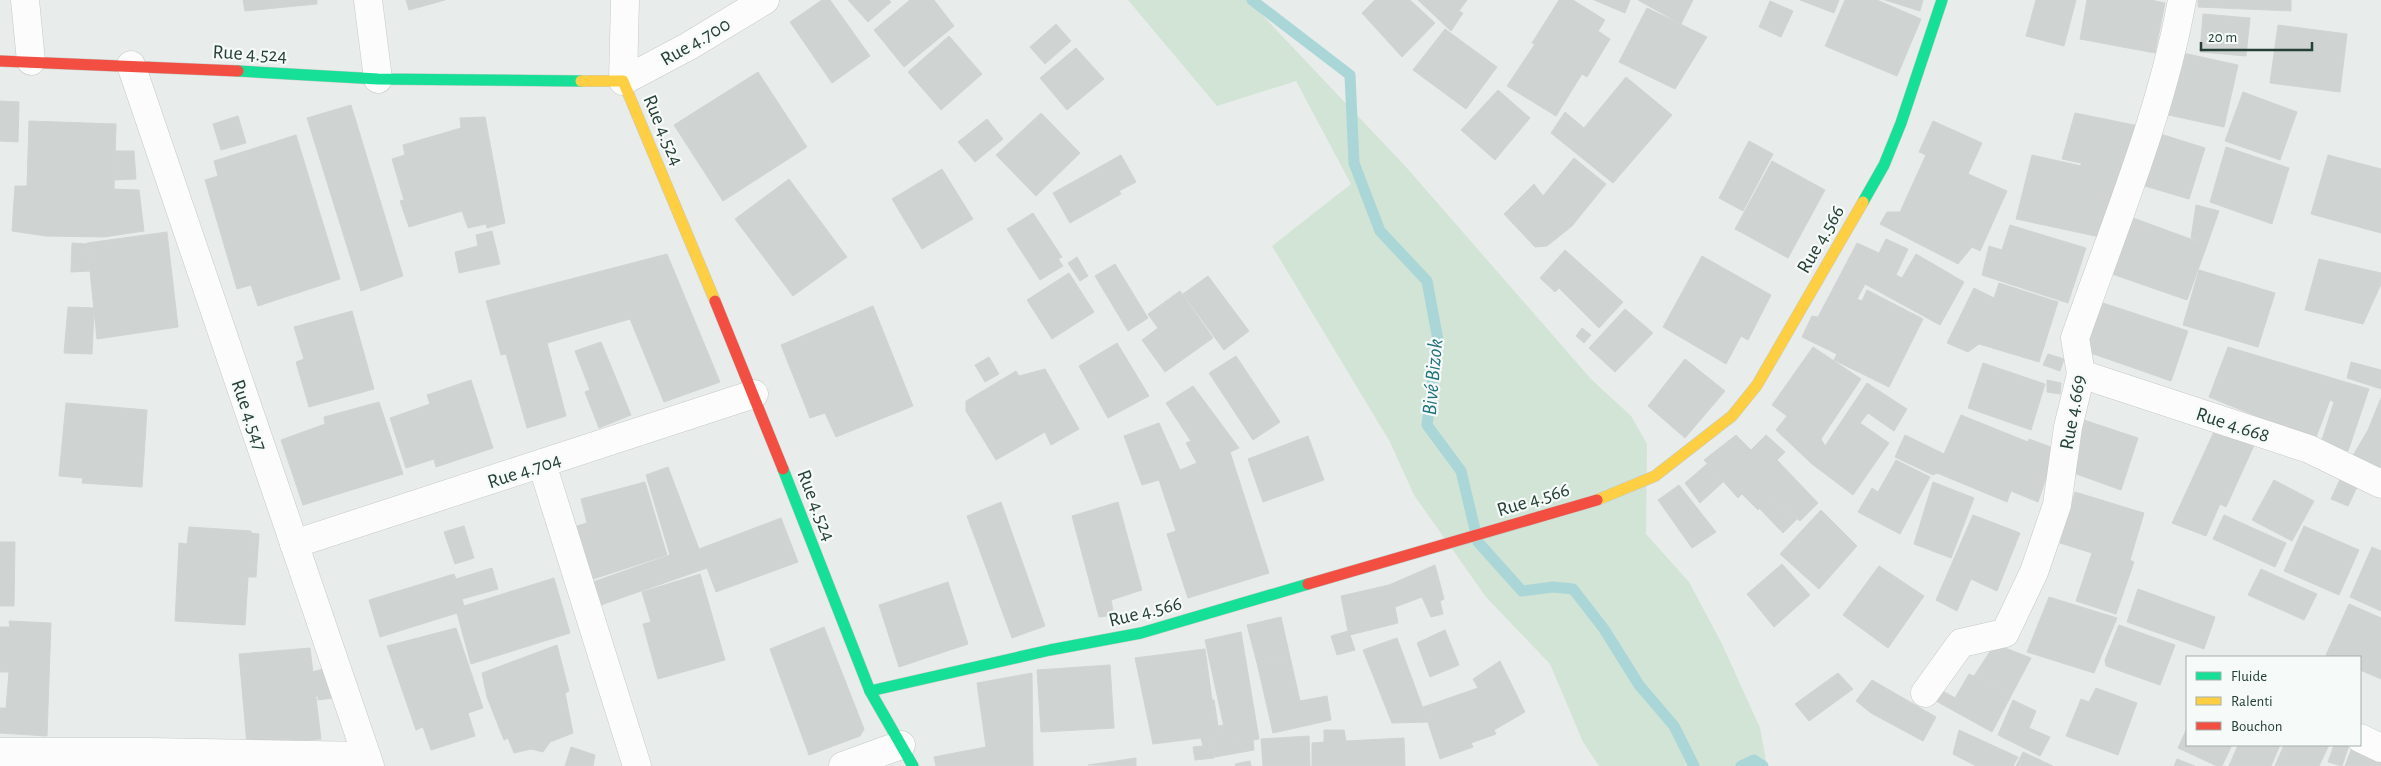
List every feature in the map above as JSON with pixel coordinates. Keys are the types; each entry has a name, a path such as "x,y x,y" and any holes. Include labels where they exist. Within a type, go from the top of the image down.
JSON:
{"street":[{"path":"25,0 31,61"},
{"path":"368,0 378,79"},
{"path":"623,81 625,0"},
{"name":"Rue 4.700","path":"623,81 689,46 765,0"},
{"name":"Rue 4.566","path":"870,691 1050,650 1141,633 1610,496 1655,476 1732,416 1757,385 1884,165 1901,123 1942,0"},
{"name":"Rue 4.669","path":"1925,694 1961,643 2005,633 2034,572 2057,505 2068,427 2081,374 2075,338 2153,115 2175,40 2182,0"},
{"name":"Rue 4.524","path":"0,61 131,65 378,79 623,81 754,394 870,691 907,756"},
{"name":"Rue 4.547","path":"131,65 368,761"},
{"name":"Rue 4.668","path":"2081,374 2309,449 2381,484"},
{"name":"Rue 4.704","path":"294,544 754,394"},
{"path":"542,464 637,766"},
{"path":"2361,738 2381,748"},
{"path":"0,752 151,752 368,761"},
{"path":"843,766 907,756"}],"green space":[{"path":"1128,0 1248,0 1406,167 1591,379 1631,416 1647,444 1646,534 1689,582 1722,644 1760,728 1767,766 1599,766 1583,742 1550,664 1486,597 1414,495 1390,442 1272,246 1351,184 1296,81 1217,106"}],"building":[{"path":"243,0 317,0 317,4 245,11"},
{"path":"406,0 445,0 409,10"},
{"path":"822,0 830,0 870,56 832,83 790,22"},
{"path":"848,0 889,0 891,2 868,22"},
{"path":"910,0 934,0 954,26 904,67 874,30"},
{"path":"1375,0 1410,0 1435,23 1402,57 1362,13"},
{"path":"1418,0 1467,0 1459,11 1463,13 1451,31"},
{"path":"1559,0 1573,0 1605,20 1598,31 1610,39 1587,77 1582,74 1556,116 1507,86 1535,44 1532,43"},
{"path":"1594,0 1630,0 1625,13"},
{"path":"1638,0 1693,0 1681,24"},
{"path":"1800,0 1839,0 1834,13"},
{"path":"1845,0 1877,0 1921,19 1897,76 1825,46"},
{"path":"1885,0 1923,0 1920,11"},
{"path":"2036,0 2076,0 2064,46 2026,36"},
{"path":"2087,0 2151,0 2165,3 2155,53 2080,39"},
{"path":"2198,0 2291,0 2291,11 2198,7"},
{"path":"1770,1 1793,11 1781,37 1759,27"},
{"path":"1647,8 1707,37 1675,89 1619,62"},
{"path":"2203,14 2250,18 2246,56 2200,52"},
{"path":"1056,24 1071,41 1045,64 1030,47"},
{"path":"2278,25 2347,34 2340,92 2270,83"},
{"path":"1445,29 1497,67 1466,109 1413,70"},
{"path":"949,36 982,74 941,110 908,72"},
{"path":"1076,48 1104,79 1067,110 1040,78"},
{"path":"2178,52 2238,65 2224,127 2164,114"},
{"path":"758,72 807,147 723,201 674,125"},
{"path":"1626,77 1672,115 1613,183 1551,133 1565,112 1584,128"},
{"path":"1498,90 1530,118 1495,160 1461,130"},
{"path":"2243,92 2297,112 2280,160 2225,141"},
{"path":"0,101 19,102 18,142 0,141"},
{"path":"351,105 403,276 361,291 307,118"},
{"path":"1041,113 1080,153 1036,196 996,155"},
{"path":"2075,113 2139,126 2114,240 2016,219 2032,155 2081,166 2081,163 2062,159"},
{"path":"238,116 246,143 221,150 213,124"},
{"path":"485,117 505,223 487,228 486,224 468,228 462,211 409,227 400,201 404,200 392,159 405,155 403,145 461,128 460,118"},
{"path":"987,119 1003,139 975,162 958,142"},
{"path":"29,121 116,124 114,189 139,190 144,231 104,237 46,236 12,231 15,186 27,186"},
{"path":"1933,121 1982,143 1968,174 2007,191 1980,251 1972,247 1958,264 1880,224 1887,212 1900,212 1926,155 1919,152"},
{"path":"2154,132 2205,148 2189,199 2138,184"},
{"path":"296,135 340,279 258,306 251,285 237,289 205,180 218,176 214,161"},
{"path":"1749,141 1773,154 1743,211 1719,198"},
{"path":"2226,147 2289,168 2272,224 2210,202"},
{"path":"115,151 134,151 136,179 115,180"},
{"path":"1121,155 1136,182 1119,191 1121,194 1070,223 1053,193"},
{"path":"2328,155 2381,169 2381,233 2311,214"},
{"path":"1574,158 1606,184 1572,226 1547,246 1535,247 1504,214 1534,184 1543,196"},
{"path":"1772,161 1825,190 1788,258 1735,229"},
{"path":"942,169 973,219 922,249 892,199"},
{"path":"789,179 847,257 793,296 735,219"},
{"path":"2196,205 2219,211 2207,245 2191,238"},
{"path":"1033,213 1062,257 1058,259 1063,266 1040,280 1007,229"},
{"path":"2133,218 2207,245 2187,300 2112,274"},
{"path":"2010,225 2086,248 2068,303 1982,275 1989,246 2002,250"},
{"path":"492,231 500,264 459,273 455,252 478,246 476,235"},
{"path":"167,232 178,327 97,339 87,243"},
{"path":"1886,239 1908,249 1896,275 1902,278 1916,254 1964,282 1940,325 1865,284 1857,299 1862,301 1867,290 1923,319 1889,387 1834,360 1837,354 1802,337 1812,316 1818,317 1857,243 1879,253"},
{"path":"72,243 87,244 90,271 71,272"},
{"path":"1565,250 1623,302 1599,328 1559,288 1555,292 1540,278"},
{"path":"667,254 720,382 664,402 630,319 547,343 566,416 527,428 506,354 501,355 486,301"},
{"path":"1702,256 1771,295 1748,340 1741,336 1726,364 1663,327"},
{"path":"1077,257 1088,276 1080,281 1068,263"},
{"path":"2319,259 2381,273 2381,284 2363,324 2305,310"},
{"path":"1115,264 1148,318 1128,331 1095,276"},
{"path":"2199,270 2275,293 2258,347 2183,325"},
{"path":"1069,273 1094,312 1052,339 1027,300"},
{"path":"1208,276 1249,331 1224,350 1183,294"},
{"path":"1999,283 2058,302 2039,362 1979,344 1968,352 1947,343 1974,288 1994,298"},
{"path":"1180,291 1213,338 1165,372 1142,340 1158,328 1148,314"},
{"path":"2103,303 2188,331 2171,381 2085,351"},
{"path":"873,306 913,406 836,437 825,413 810,418 781,345"},
{"path":"68,307 94,308 92,354 64,353"},
{"path":"1625,309 1653,333 1615,372 1589,348"},
{"path":"352,311 374,389 309,407 296,362 304,359 294,327"},
{"path":"1582,328 1591,335 1584,343 1576,336"},
{"path":"601,342 631,415 599,428 585,392 590,390 575,351"},
{"path":"1117,343 1149,396 1108,418 1079,366"},
{"path":"1813,347 1861,379 1821,439 1825,446 1867,383 1907,409 1894,431 1868,413 1860,423 1889,443 1853,495 1812,464 1776,430 1787,416 1772,405"},
{"path":"2228,347 2369,389 2348,451 2321,443 2334,402 2330,400 2315,440 2209,397"},
{"path":"2048,354 2064,359 2060,371 2043,365"},
{"path":"1236,356 1280,422 1253,440 1209,373"},
{"path":"989,357 999,374 985,382 975,365"},
{"path":"1685,359 1725,391 1685,438 1648,406"},
{"path":"2351,362 2381,370 2381,389 2347,378"},
{"path":"1983,363 2045,384 2031,430 1968,408"},
{"path":"1045,369 1079,429 1051,445 1045,432 996,460 966,411 966,401 1016,371 1019,376"},
{"path":"471,380 493,448 436,467 434,459 406,468 390,418 430,404 427,395"},
{"path":"2047,380 2061,383 2060,394 2047,392"},
{"path":"1193,386 1239,448 1230,452 1269,573 1188,598 1167,534 1176,531 1159,480 1142,485 1124,436 1159,423 1180,470 1197,463 1186,443 1191,441 1166,403"},
{"path":"2381,398 2381,464 2378,473 2351,459 2368,430"},
{"path":"379,402 403,474 303,505 281,440 325,424 324,417"},
{"path":"66,403 147,410 142,487 82,483 83,478 59,476"},
{"path":"1961,415 2028,442 2029,439 2056,449 2038,502 2011,491 2007,502 1937,473 1933,475 1895,457 1905,435 1944,454"},
{"path":"2084,420 2138,438 2121,490 2068,471"},
{"path":"2218,423 2257,439 2226,507 2220,504 2206,536 2172,523"},
{"path":"1736,435 1751,450 1766,435 1785,452 1777,460 1818,503 1800,521 1771,496 1758,510 1742,494 1738,498 1704,460"},
{"path":"1308,436 1324,480 1263,502 1248,459"},
{"path":"1896,460 1930,477 1900,534 1858,512 1872,488 1878,492"},
{"path":"1707,464 1723,482 1700,503 1685,483"},
{"path":"668,467 699,549 781,518 798,562 716,592 707,568 601,605 593,582 670,555 646,475"},
{"path":"2342,475 2359,483 2348,506 2331,499"},
{"path":"2274,480 2314,501 2292,541 2252,520"},
{"path":"645,482 667,555 593,579 577,526 587,523 581,499"},
{"path":"1933,482 1974,498 1951,558 1914,544"},
{"path":"1679,485 1716,532 1692,548 1658,500"},
{"path":"2075,492 2144,513 2130,560 2134,562 2116,614 2076,601 2092,553 2060,543"},
{"path":"1771,496 1797,519 1783,533 1759,508"},
{"path":"1001,502 1045,626 1012,638 967,516"},
{"path":"1118,502 1142,590 1111,600 1114,615 1099,617 1072,516"},
{"path":"1821,510 1857,546 1819,589 1780,554"},
{"path":"1973,515 2020,533 1997,591 1971,579 1957,611 1936,600"},
{"path":"2224,515 2286,543 2275,567 2213,539"},
{"path":"464,526 474,558 455,564 444,532"},
{"path":"2304,526 2359,550 2339,595 2284,571"},
{"path":"189,527 251,531 245,625 175,621 179,543 187,544"},
{"path":"251,533 259,534 256,577 248,577"},
{"path":"0,542 15,542 14,606 0,606"},
{"path":"2372,547 2381,551 2381,611 2350,597"},
{"path":"1782,564 1810,595 1774,627 1747,594"},
{"path":"1435,565 1444,599 1440,601 1443,614 1431,617 1422,597 1395,607 1398,623 1350,635 1355,650 1337,655 1331,636 1348,631 1341,596 1389,585"},
{"path":"1879,566 1924,596 1888,648 1843,615"},
{"path":"492,568 498,589 462,599 464,606 554,578 570,633 471,664 457,613 380,637 369,600 454,574 456,579"},
{"path":"2261,569 2317,594 2304,620 2248,595"},
{"path":"700,574 725,660 658,679 643,624 651,622 642,592"},
{"path":"948,582 968,644 899,667 879,605"},
{"path":"2138,589 2215,617 2204,649 2127,622"},
{"path":"2049,597 2117,618 2094,673 2027,652"},
{"path":"2349,604 2381,618 2381,679 2361,670 2361,656 2326,655"},
{"path":"1281,617 1290,657 1257,663 1247,625"},
{"path":"9,621 51,623 47,736 0,733 0,708 6,708 9,672 0,672 0,627 10,627"},
{"path":"2119,625 2175,645 2160,685 2106,666 2105,660"},
{"path":"824,627 864,729 860,736 809,755 770,649"},
{"path":"456,628 483,708 468,713 475,736 431,750 423,727 416,730 387,646"},
{"path":"1445,630 1459,665 1430,677 1417,643"},
{"path":"1241,632 1259,739 1228,745 1205,640"},
{"path":"1397,638 1428,722 1392,723 1363,650"},
{"path":"1995,644 2031,658 2012,694 1974,676"},
{"path":"557,645 569,691 565,693 573,733 550,742 543,752 531,749 514,753 508,738 504,740 487,697 482,673"},
{"path":"310,648 321,739 247,745 239,654"},
{"path":"1205,649 1217,736 1153,744 1135,658"},
{"path":"1290,657 1300,701 1327,696 1331,720 1273,733 1257,663"},
{"path":"1500,661 1525,712 1494,730 1496,734 1471,743 1473,747 1440,759 1423,707 1478,688 1473,679"},
{"path":"1110,665 1114,728 1041,732 1037,670"},
{"path":"323,669 333,698 318,700 318,696 314,696 312,672"},
{"path":"1032,673 1033,766 936,766 934,757 986,747 977,683"},
{"path":"1838,673 1853,689 1809,721 1795,704"},
{"path":"1969,674 2012,694 1992,732 1936,701 1941,690 1955,698"},
{"path":"1872,680 1936,717 1923,741 1871,713 1856,701"},
{"path":"2096,688 2137,703 2118,755 2066,736 2081,699 2089,702"},
{"path":"1212,700 1214,700 1218,726 1224,725 1228,745 1253,740 1254,750 1215,757 1213,745 1203,746 1201,738 1217,736"},
{"path":"2013,700 2036,711 2029,728 2050,737 2040,756 1998,735"},
{"path":"1324,730 1344,730 1346,741 1404,738 1405,766 1312,766 1312,743 1324,742"},
{"path":"1959,730 2018,757 2013,766 1976,766 1953,754"},
{"path":"2186,730 2186,746 2232,746 2222,766 2217,766 2178,748"},
{"path":"1309,736 1310,766 1263,766 1261,739"},
{"path":"1213,745 1214,758 1195,760 1193,747"},
{"path":"2238,746 2280,746 2271,766 2229,766"},
{"path":"2284,746 2329,746 2319,766 2275,766"},
{"path":"2334,746 2349,746 2342,766 2328,762"},
{"path":"2353,746 2381,752 2381,766 2345,766"},
{"path":"571,747 595,755 593,766 565,766"},
{"path":"2023,752 2053,766 2016,766"},
{"path":"1136,758 1136,766 1088,765"},
{"path":"2177,759 2195,766 2174,766"},
{"path":"1250,761 1251,766 1236,766 1235,764"}],"waterway":[{"name":"Bivé Bizok","path":"1252,0 1350,75 1354,163 1380,231 1427,281 1438,340 1427,425 1461,471 1478,542 1522,591 1553,587 1573,589 1604,629 1639,685 1674,726 1694,766"},
{"name":"Bivé Bizok","path":"1741,766 1754,760 1763,766"}],"traffic: fast":[{"path":"1863,202 1884,165 1901,123 1942,0"},
{"path":"238,71 378,79 581,81"},
{"path":"783,469 870,691 913,766"},
{"path":"870,691 1050,650 1141,633 1308,584"}],"traffic: slow":[{"path":"581,81 623,81 715,301"},
{"path":"1597,500 1655,476 1732,416 1757,385 1863,202"}],"traffic: jam":[{"path":"0,61 238,71"},
{"path":"715,301 783,469"},
{"path":"1308,584 1597,500"}]}
